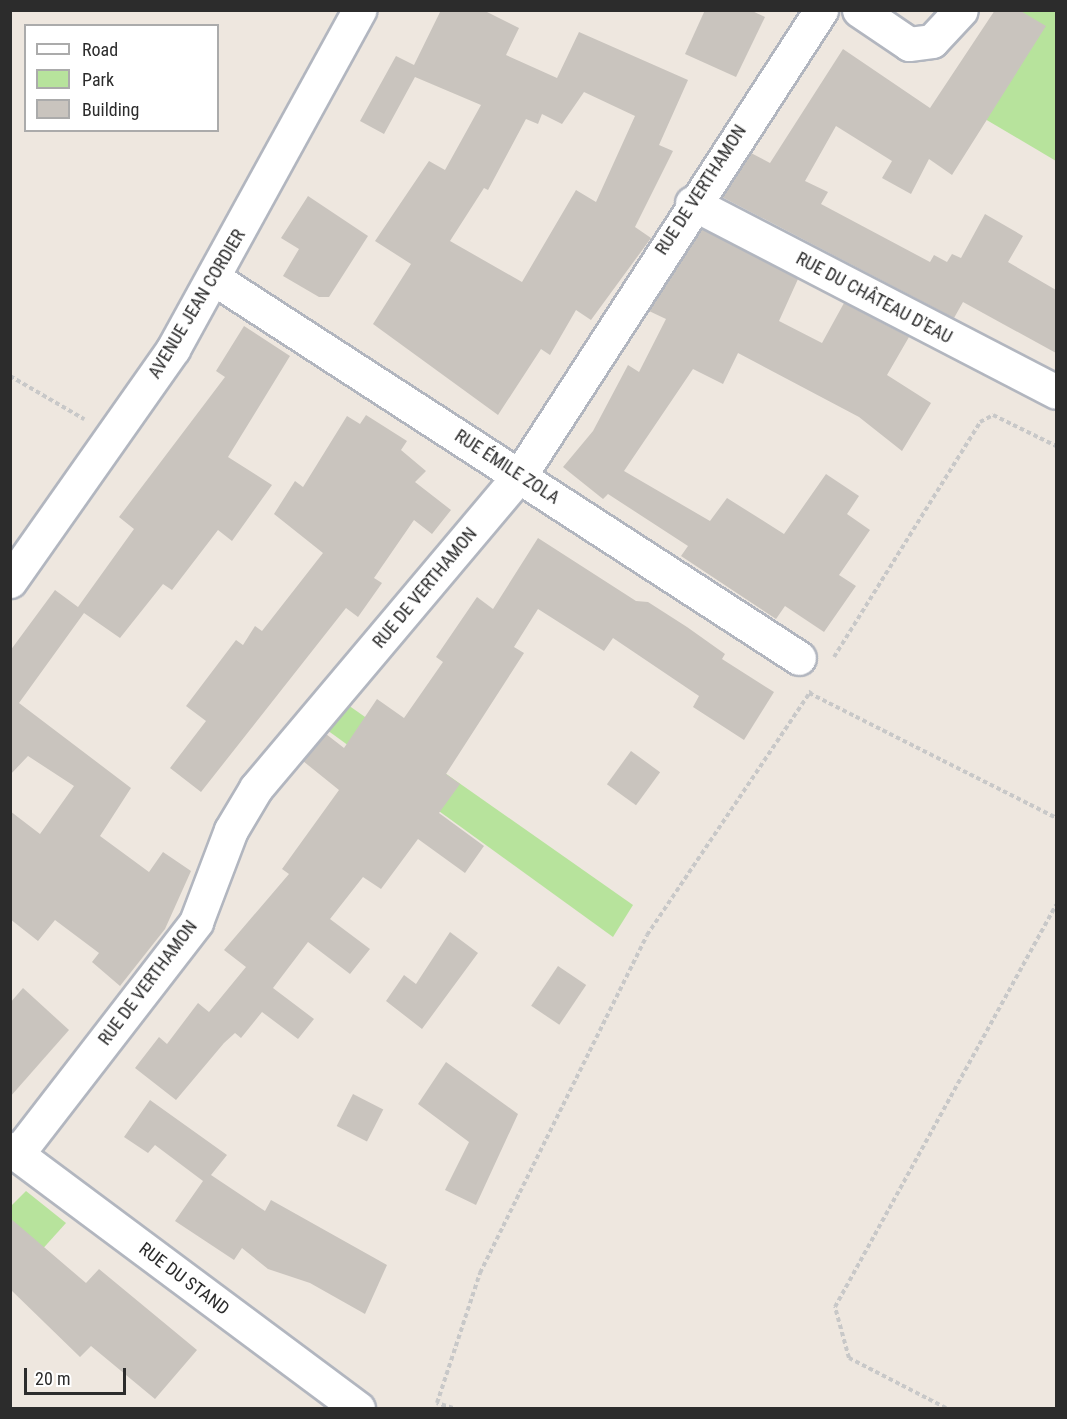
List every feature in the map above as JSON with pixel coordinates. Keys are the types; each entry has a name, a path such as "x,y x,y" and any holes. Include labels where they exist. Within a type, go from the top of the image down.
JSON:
{"street":[{"name":"AVENUE JEAN CORDIER","path":"10,581 114,440 215,279 359,10"},
{"name":"RUE DE VERTHAMON","path":"14,1151 196,922 231,830 256,788 520,475 692,203 821,10"},
{"path":"859,10 909,44 932,41 961,10"},
{"name":"RUE DU CHÂTEAU D'EAU","path":"692,203 1056,392"},
{"name":"RUE ÉMILE ZOLA","path":"215,279 815,668"},
{"name":"RUE DU STAND","path":"14,1151 345,1405"}],"path":[{"path":"10,376 114,440"},
{"path":"453,1408 437,1403 480,1273 647,935 809,693 815,668 980,422 993,415 1056,446"},
{"path":"809,693 1056,818"},
{"path":"946,1408 849,1358 835,1307 1056,906"}],"green space":[{"path":"1013,11 1056,11 1056,161 941,93"},
{"path":"348,705 633,905 613,937 327,730"},
{"path":"26,1191 66,1223 11,1284 11,1206"}],"building":[{"path":"441,10 483,10 519,28 506,55 557,78 579,32 688,80 659,145 673,151 635,227 651,238 591,320 576,310 550,355 541,349 498,415 373,324 411,264 375,241 429,161 445,170 481,105 415,77 384,134 360,121 396,56 414,65","holes":["584,92 635,116 596,202 576,190 522,282 450,241 484,188 488,190 526,119 538,124 542,114 562,124"]},
{"path":"705,10 750,10 765,17 736,77 685,54"},
{"path":"995,10 1019,10 1046,26 952,175 929,159 911,194 882,178 892,161 836,126 805,181 828,192 821,204 930,262 934,255 947,262 952,254 961,258 985,214 1023,236 1008,262 1056,290 1056,353 963,302 954,318 722,197 751,153 770,163 843,49 930,108"},
{"path":"308,196 368,236 329,297 319,297 283,276 299,249 281,238"},
{"path":"702,229 798,279 779,321 822,343 844,303 909,337 887,375 931,403 902,451 859,417 738,353 723,384 693,369 624,471 710,521 727,498 784,534 826,474 859,496 847,514 870,530 839,575 856,586 824,632 785,606 776,619 681,556 688,546 608,494 603,499 563,467 593,431 628,365 639,372 666,319 649,311"},
{"path":"244,326 290,356 228,457 272,485 232,541 218,530 172,590 163,584 120,638 84,613 19,703 131,788 100,836 149,872 163,852 191,871 165,929 120,986 92,962 99,953 55,920 38,941 10,919 10,811 40,834 74,786 28,756 10,775 10,651 55,590 78,607 134,529 119,517 225,377 216,371"},
{"path":"366,415 407,441 401,450 426,471 415,482 451,510 432,534 414,520 374,578 382,583 358,617 346,608 201,792 170,768 206,721 186,706 236,640 243,645 255,626 262,631 323,553 274,514 295,481 303,487 347,416 360,424"},
{"path":"538,538 636,601 648,602 687,627 725,654 722,659 774,692 744,740 693,707 699,696 613,638 604,651 538,609 514,647 524,653 446,774 460,784 439,813 484,846 465,873 418,839 381,889 363,877 330,919 370,949 350,974 308,942 273,988 314,1019 298,1039 262,1012 241,1038 235,1033 224,1043 176,1100 135,1068 159,1037 167,1044 198,1003 209,1012 246,967 224,950 289,874 282,869 339,790 303,761 326,734 344,748 377,699 404,718 443,662 436,657 477,597 493,609"},
{"path":"631,751 660,772 636,805 607,784"},
{"path":"450,932 478,953 422,1029 386,1001 404,975 416,984"},
{"path":"558,966 586,985 559,1025 531,1006"},
{"path":"23,988 69,1030 10,1097 10,1003"},
{"path":"446,1062 518,1114 476,1205 445,1190 469,1142 418,1104"},
{"path":"353,1094 383,1109 367,1142 337,1126"},
{"path":"150,1100 227,1155 211,1175 265,1211 271,1200 387,1265 365,1314 310,1283 268,1269 242,1248 234,1260 175,1221 203,1181 155,1145 148,1153 124,1137"},
{"path":"10,1218 86,1283 99,1269 197,1350 155,1399 91,1346 80,1357 10,1289"}]}
